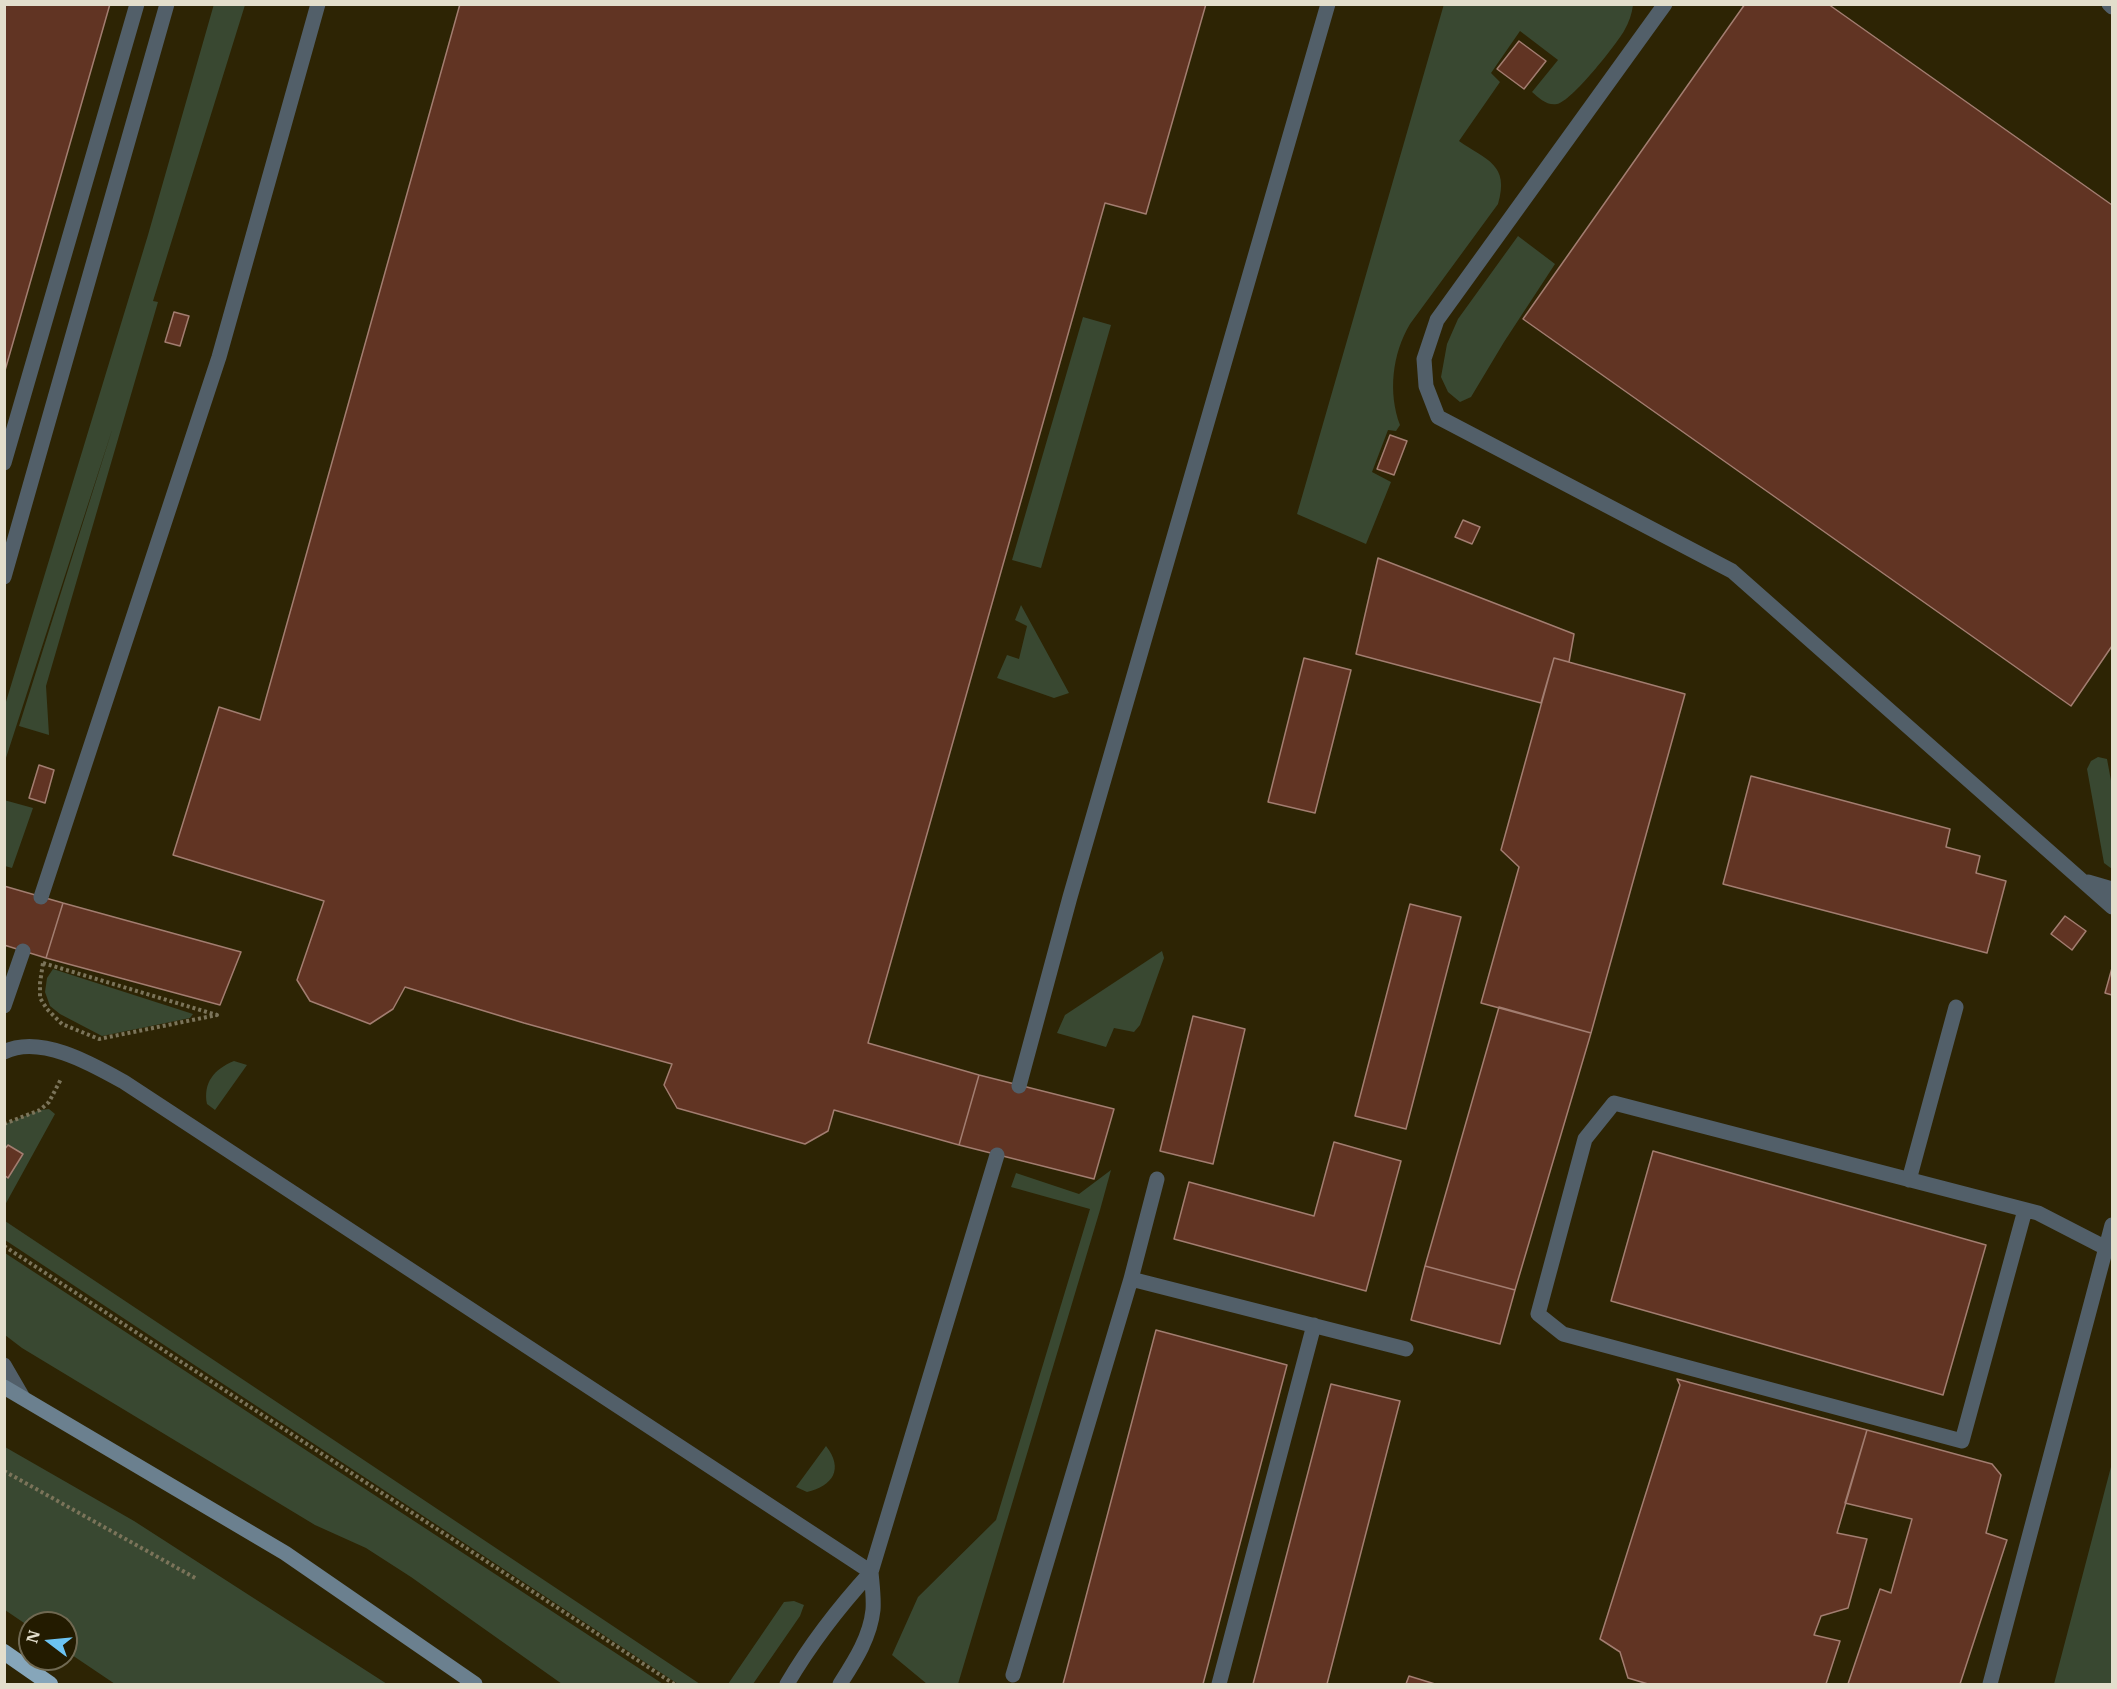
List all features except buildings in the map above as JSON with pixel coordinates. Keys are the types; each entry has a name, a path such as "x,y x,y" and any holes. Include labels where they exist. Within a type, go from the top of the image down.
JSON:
{"highway":[{"path":"4,1652 50,1684"}],"main road":[{"path":"4,1387 285,1553 475,1684"}],"lane":[{"path":"4,463 136,4"},
{"path":"4,578 167,4"},
{"path":"41,897 219,357 318,4"},
{"path":"1019,1086 1071,897 1328,4"},
{"path":"1665,4 1437,320 1424,359 1426,386 1438,417 1732,571 2112,907"},
{"path":"2109,4 2112,7"},
{"path":"2082,880 2112,889"},
{"path":"4,1006 23,951"},
{"path":"1909,1179 1956,1007"},
{"path":"4,1052 14,1047 38,1046 81,1059 124,1082 871,1572"},
{"path":"2025,1210 1962,1441 1563,1334 1538,1314 1585,1139 1614,1103 2038,1213 2106,1248"},
{"path":"840,1684 857,1658 868,1631 873,1610 871,1572 997,1155"},
{"path":"1013,1675 1131,1279 1157,1179"},
{"path":"1990,1684 2112,1225"},
{"path":"1131,1279 1406,1349"},
{"path":"1219,1684 1314,1325"},
{"path":"4,1365 22,1396"},
{"path":"787,1684 808,1648 871,1572"},
{"path":"781,1684 796,1669"}],"path":[{"path":"43,963 65,970 217,1015 99,1039 62,1024 47,1009 40,998 43,963"},
{"path":"4,1124 40,1110 49,1102"},
{"path":"4,1246 674,1684"},
{"path":"4,1471 197,1579"}],"green space":[{"path":"214,4 245,5 153,301 158,302 46,686 49,735 19,726 113,427 5,761 5,705 148,235"},
{"path":"1444,4 1633,5 1629,21 1619,38 1593,72 1564,101 1550,104 1532,92 1558,60 1520,31 1491,73 1500,82 1459,141 1486,159 1498,171 1501,191 1498,204 1410,324 1399,348 1393,387 1400,425 1396,431 1388,430 1372,472 1391,482 1366,544 1297,514"},
{"path":"1518,236 1555,264 1471,397 1460,402 1448,392 1441,377 1447,344 1458,319"},
{"path":"1083,317 1111,325 1041,568 1012,560"},
{"path":"1021,605 1069,693 1054,698 997,678 1007,655 1019,659 1027,626 1015,620"},
{"path":"2098,757 2107,759 2112,786 2112,869 2104,863 2087,769 2091,761"},
{"path":"4,800 33,808 12,868 5,866"},
{"path":"1162,951 1164,958 1140,1025 1134,1032 1114,1028 1106,1047 1057,1033 1065,1015"},
{"path":"53,969 193,1014 190,1018 102,1036 60,1014 50,1006 45,992 47,978"},
{"path":"234,1061 247,1065 215,1110 207,1104 209,1083 221,1068"},
{"path":"49,1109 55,1114 5,1205 5,1124 40,1110"},
{"path":"1111,1170 958,1684 927,1684 892,1655 918,1597 996,1520 1090,1209 1011,1187 1016,1173 1079,1194"},
{"path":"4,1221 700,1684 678,1684 5,1240"},
{"path":"5,1253 663,1684 562,1684 411,1577 366,1548 315,1525 22,1348 5,1335"},
{"path":"826,1446 835,1469 829,1481 807,1492 796,1487"},
{"path":"5,1447 134,1521 387,1684 115,1684 78,1659 78,1611 18,1611 18,1619 5,1610"},
{"path":"2112,1463 2112,1684 2054,1684"},
{"path":"794,1601 804,1605 800,1616 753,1684 728,1684 784,1602"}]}
